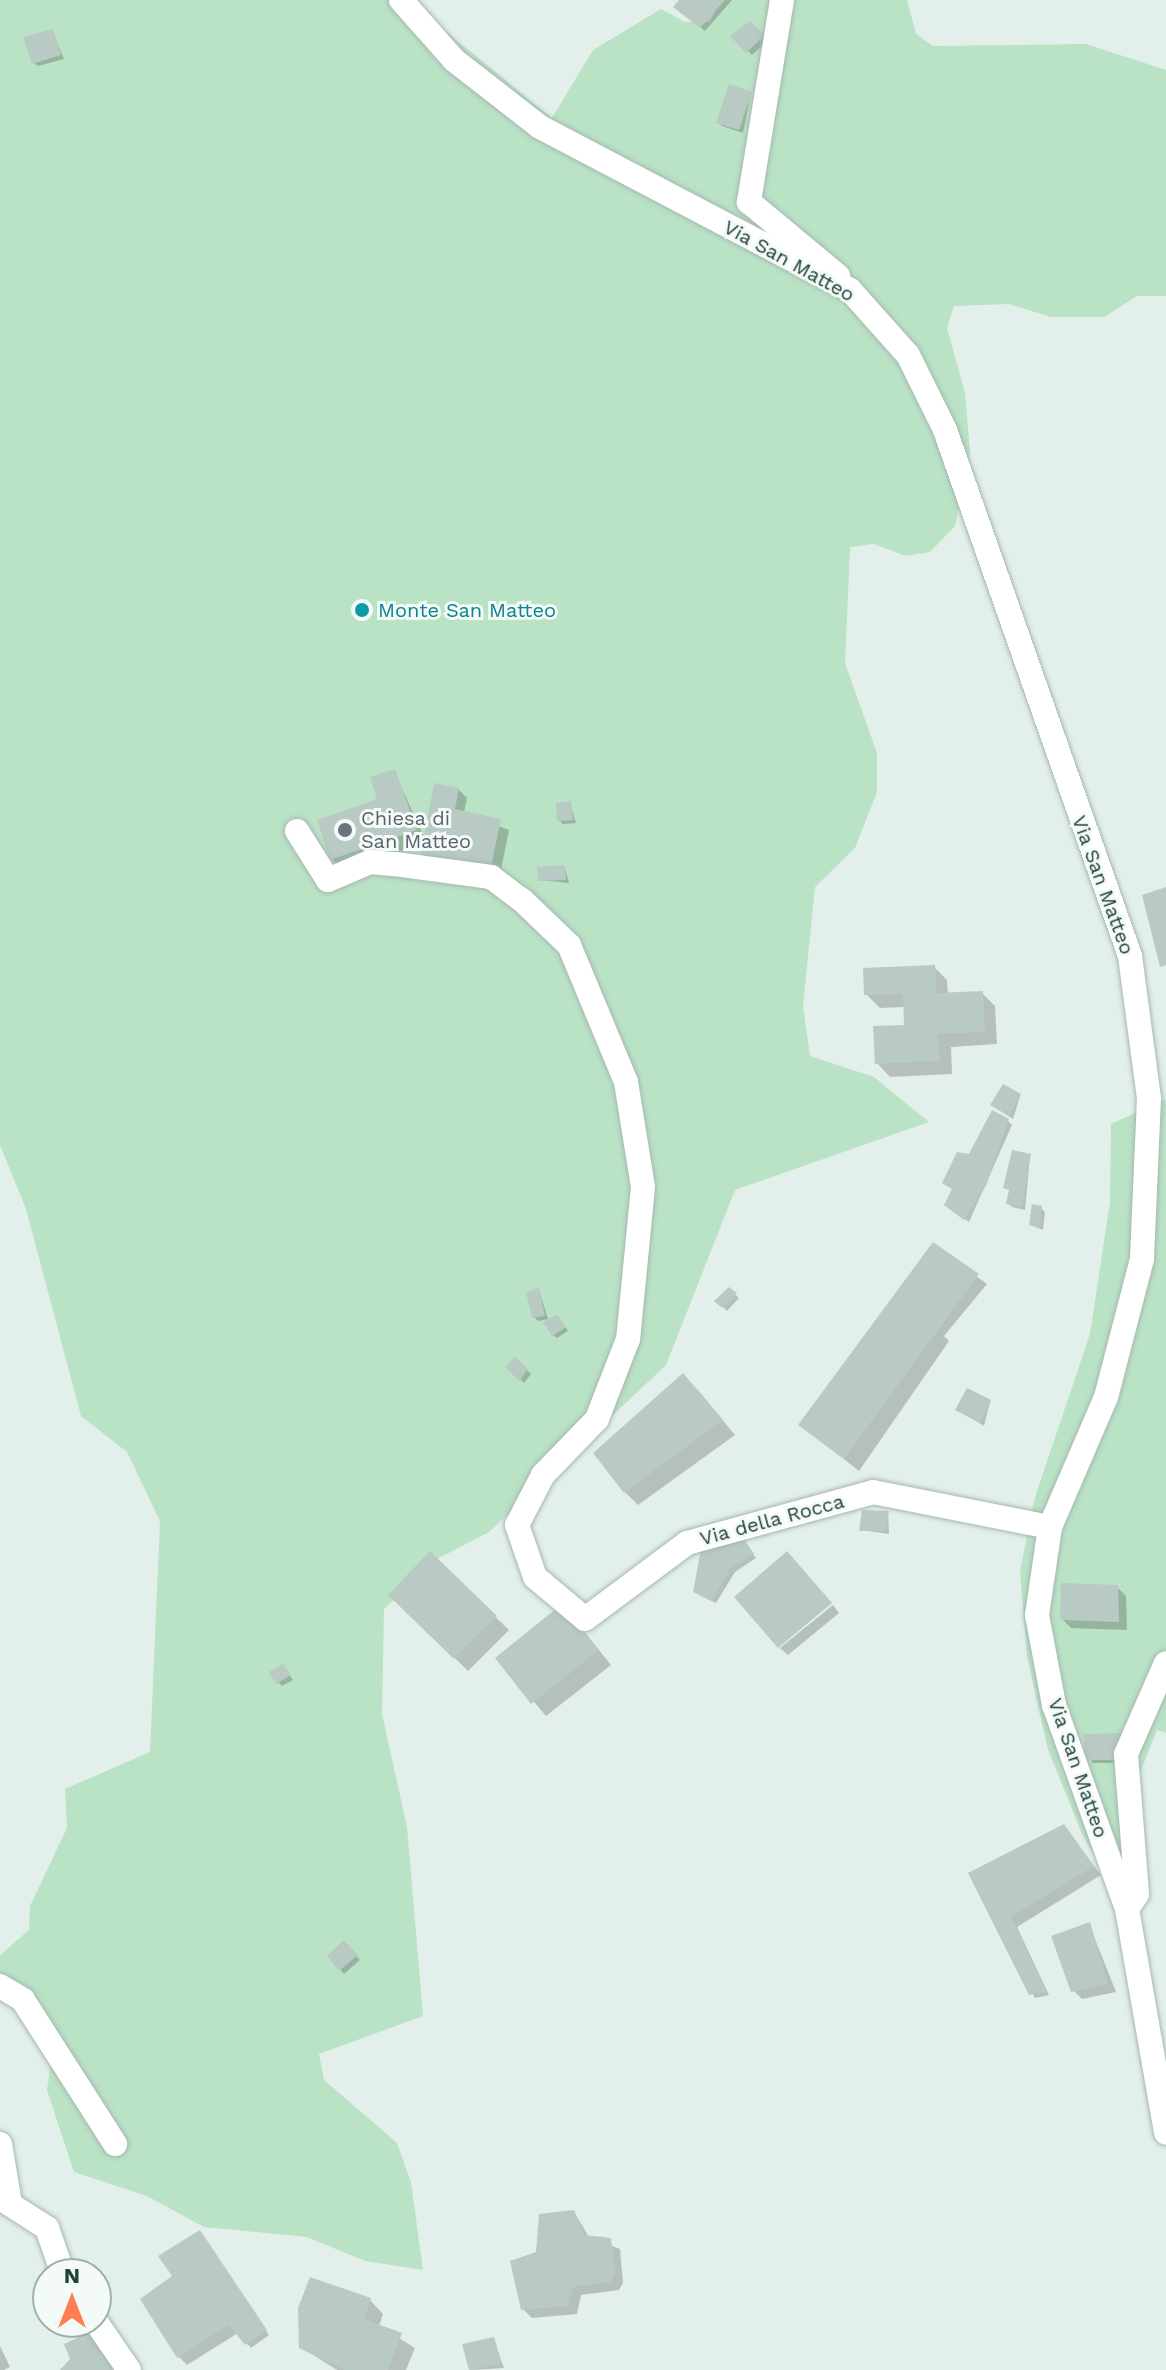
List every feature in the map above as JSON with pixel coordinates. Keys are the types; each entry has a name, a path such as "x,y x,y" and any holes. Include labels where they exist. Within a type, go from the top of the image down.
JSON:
{"street":[{"name":"Via San Matteo","path":"401,0 454,60 540,127 850,290 908,355 945,430 1130,956 1149,1098 1142,1259 1106,1397 1050,1527 1037,1615 1054,1705 1127,1909 1166,2133"},
{"path":"782,0 749,202 824,259 850,290"},
{"name":"Via della Rocca","path":"297,831 328,880 370,862 491,877 510,890 569,945 626,1082 643,1187 628,1339 597,1419 543,1475 517,1525 535,1577 585,1619 687,1543 873,1492 1050,1527"},
{"path":"1127,1909 1137,1894 1126,1754 1166,1663"},
{"path":"0,1986 23,2000 115,2144"},
{"path":"0,2144 4,2198 47,2228 57,2258"},
{"path":"107,2338 129,2370"}],"green space":[{"path":"0,0 407,0 552,118 593,50 661,9 685,22 710,22 720,0 907,0 916,34 933,46 1086,44 1166,70 1166,296 1137,296 1104,317 1051,317 1009,304 954,306 947,328 965,393 970,451 955,526 930,552 906,556 874,544 850,547 845,663 877,753 877,792 855,848 815,887 803,1006 810,1056 874,1077 929,1122 735,1190 666,1365 489,1532 437,1559 384,1609 382,1714 407,1827 423,2016 319,2054 324,2080 397,2143 411,2182 423,2270 365,2261 307,2237 204,2227 147,2196 74,2172 47,2090 54,2038 18,1985 0,1973 0,1955 29,1930 30,1906 67,1828 65,1789 150,1752 160,1521 127,1452 81,1416 26,1209 0,1145"},
{"path":"1166,1099 1166,1733 1157,1730 1131,1795 1143,1876 1101,1867 1083,1836 1048,1750 1027,1656 1020,1571 1035,1497 1090,1334 1110,1202 1111,1124"}],"building":[{"path":"679,0 725,0 700,28 673,7"},
{"path":"750,21 765,35 746,53 730,36"},
{"path":"53,29 61,55 32,64 23,37"},
{"path":"729,84 752,92 739,130 716,123"},
{"path":"395,769 417,830 330,860 317,820 377,799 370,777"},
{"path":"434,783 459,788 455,809 501,819 491,867 421,854"},
{"path":"571,801 573,820 557,821 556,803"},
{"path":"565,865 566,880 538,881 537,867"},
{"path":"1166,887 1166,965 1160,967 1142,895"},
{"path":"935,965 936,993 983,991 985,1032 938,1034 940,1061 875,1064 873,1026 904,1025 903,994 864,995 863,968"},
{"path":"1003,1084 1021,1094 1009,1116 990,1105"},
{"path":"992,1110 1009,1119 986,1186 964,1220 944,1205 952,1189 942,1183 957,1152 969,1154"},
{"path":"1012,1150 1031,1154 1022,1207 1006,1204 1009,1190 1003,1188"},
{"path":"1032,1204 1042,1206 1040,1228 1029,1225"},
{"path":"933,1242 979,1274 844,1459 798,1425"},
{"path":"729,1287 737,1293 722,1308 714,1301"},
{"path":"539,1288 545,1316 532,1318 526,1292"},
{"path":"557,1315 566,1327 552,1336 543,1322"},
{"path":"515,1357 528,1369 519,1381 505,1367"},
{"path":"683,1373 723,1420 624,1493 593,1453"},
{"path":"967,1388 991,1400 980,1423 955,1410"},
{"path":"862,1510 889,1511 886,1531 859,1531"},
{"path":"740,1533 754,1554 731,1568 712,1600 693,1592 702,1544 718,1547"},
{"path":"430,1551 497,1616 454,1659 388,1595"},
{"path":"787,1551 832,1603 778,1648 734,1597"},
{"path":"1061,1583 1118,1585 1119,1622 1060,1620"},
{"path":"562,1604 599,1650 531,1704 495,1658"},
{"path":"283,1664 291,1675 276,1684 269,1672"},
{"path":"1122,1733 1120,1760 1086,1760 1083,1734"},
{"path":"1064,1824 1094,1866 1011,1917 1047,1992 1029,1995 968,1873"},
{"path":"1090,1922 1108,1984 1071,1992 1051,1936"},
{"path":"344,1940 358,1955 339,1971 327,1956"},
{"path":"574,2210 585,2235 611,2238 615,2274 610,2282 573,2287 568,2306 521,2310 510,2261 536,2252 539,2214"},
{"path":"200,2230 267,2330 245,2345 229,2325 177,2358 140,2299 172,2276 158,2256"},
{"path":"310,2277 371,2298 364,2319 402,2333 388,2370 345,2370 299,2348 298,2308"},
{"path":"494,2337 502,2364 469,2370 462,2344"},
{"path":"77,2338 94,2338 115,2370 60,2370 70,2359 64,2344"}],"place":[{"name":"Monte San Matteo","path":"362,610"},
{"name":"Chiesa di San Matteo","path":"345,830"}]}
